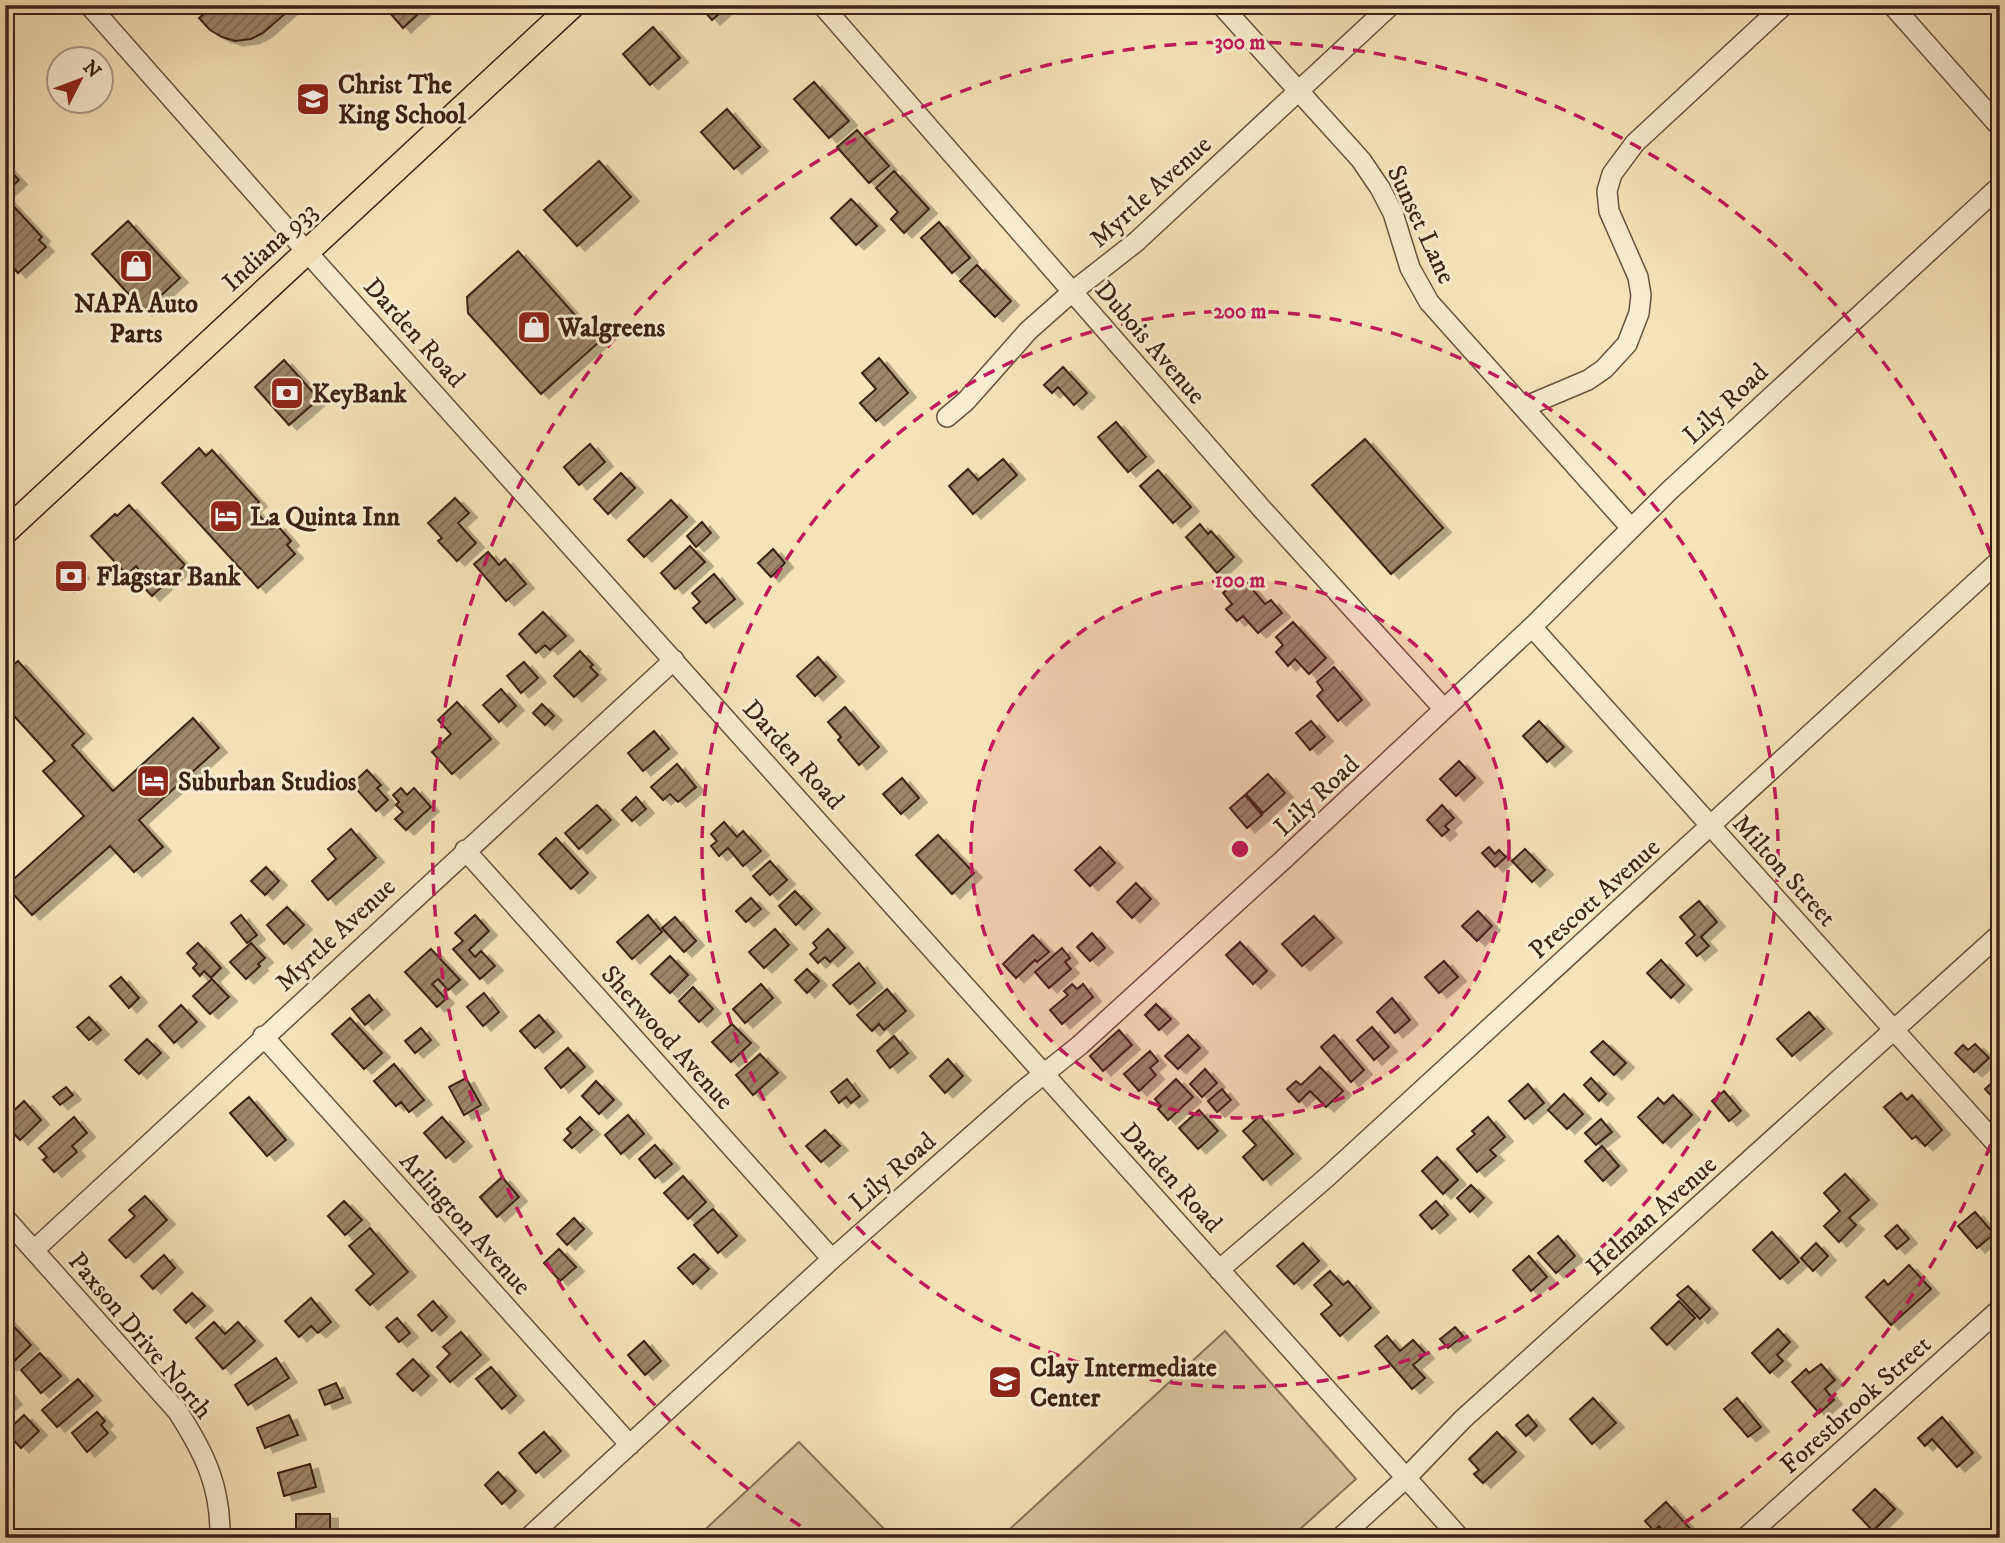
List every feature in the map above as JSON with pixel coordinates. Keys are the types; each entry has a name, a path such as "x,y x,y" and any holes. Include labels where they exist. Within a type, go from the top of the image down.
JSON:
{"main road":[{"name":"Indiana 933","path":"5,532 573,5"}],"street":[{"name":"Darden Road","path":"89,5 307,252 1460,1538"},
{"name":"Dubois Avenue","path":"822,5 1262,509 1444,709"},
{"name":"Sunset Lane","path":"1222,5 1361,160 1393,213 1410,268 1429,302 1631,527"},
{"name":"Myrtle Avenue","path":"947,417 965,401 1028,331 1072,292 1136,242 1391,5"},
{"path":"1524,407 1588,380 1604,369 1627,344 1639,313 1641,295 1638,277 1609,211 1607,191 1612,174 1635,143 1784,5"},
{"path":"1892,5 2000,127"},
{"name":"Lily Road","path":"528,1538 832,1259 1080,1045 1294,850 1532,626 1631,527 2000,186"},
{"name":"Prescott Avenue","path":"1219,1270 1326,1178 2000,560"},
{"name":"Milton Street","path":"1532,626 2000,1148"},
{"name":"Myrtle Avenue","path":"34,1250 263,1036 674,660"},
{"name":"Sherwood Avenue","path":"465,850 832,1259"},
{"name":"Helman Avenue","path":"1340,1538 1407,1477 1463,1419 2000,934"},
{"name":"Arlington Avenue","path":"263,1036 630,1445"},
{"name":"Paxson Drive North","path":"5,1218 164,1396 184,1422 210,1470 217,1492 221,1518 220,1538"},
{"name":"Forestbrook Street","path":"1745,1538 2000,1309"}],"shaded area":[{"path":"1225,1331 1356,1479 1290,1538 1000,1538"},
{"path":"799,1442 893,1538 696,1538"}],"building":[{"path":"200,5 295,5 263,33 251,39 235,41 210,30 199,18 206,12"},
{"path":"383,5 428,5 403,28"},
{"path":"699,5 728,5 728,6 712,20"},
{"path":"653,27 680,58 650,85 623,54"},
{"path":"814,82 849,121 829,138 794,99"},
{"path":"727,109 760,147 734,169 701,132"},
{"path":"857,130 889,166 869,183 837,147"},
{"path":"599,161 631,197 577,246 544,210"},
{"path":"5,165 19,180 5,193"},
{"path":"894,171 929,209 904,233 891,219 898,212 876,188"},
{"path":"5,197 42,237 39,240 46,247 18,273 5,263"},
{"path":"851,199 877,226 856,245 831,218"},
{"name":"NAPA Auto Parts","path":"128,221 180,278 144,311 92,254"},
{"path":"939,222 970,258 952,273 921,238"},
{"name":"Walgreens","path":"518,251 599,342 541,394 468,313 467,297"},
{"path":"977,265 1011,301 995,317 960,281"},
{"path":"879,358 908,393 876,421 860,403 876,389 862,373"},
{"name":"KeyBank","path":"284,360 319,399 289,425 255,387"},
{"path":"1063,367 1087,393 1074,405 1058,387 1052,393 1044,385"},
{"path":"1116,422 1146,457 1128,472 1098,437"},
{"path":"1365,439 1443,528 1391,574 1312,485"},
{"path":"590,444 605,462 579,485 564,467"},
{"name":"La Quinta Inn","path":"199,448 206,456 212,450 259,502 252,508 272,529 277,525 291,541 287,545 295,554 258,588 162,483"},
{"path":"1003,459 1017,475 973,514 949,486 968,469 978,480"},
{"path":"1158,470 1191,507 1173,523 1140,486"},
{"path":"621,473 635,488 608,514 594,499"},
{"path":"455,498 469,513 458,523 476,543 457,561 438,541 442,538 428,523"},
{"path":"671,500 687,517 644,557 628,540"},
{"path":"129,505 185,565 152,596 136,579 142,574 136,566 127,575 91,536"},
{"path":"702,522 711,533 696,547 687,536"},
{"path":"1200,524 1208,534 1211,531 1234,557 1217,573 1186,537"},
{"path":"690,546 705,562 675,589 661,573"},
{"path":"773,549 785,563 771,577 758,563"},
{"path":"488,552 499,565 505,559 526,584 506,601 474,564"},
{"name":"Flagstar Bank","path":"74,566 81,574 66,588 59,580"},
{"path":"714,574 735,599 706,623 693,608 700,602 692,593"},
{"path":"1242,577 1265,604 1271,600 1282,613 1258,633 1243,616 1237,621 1226,609 1232,604 1223,593"},
{"path":"543,612 566,636 550,650 545,645 536,653 519,634"},
{"path":"1293,622 1326,658 1309,674 1295,659 1288,666 1276,652 1283,645 1276,637"},
{"path":"580,651 598,675 574,697 554,676"},
{"path":"818,657 836,677 815,696 797,676"},
{"name":"Suburban Studios","path":"18,661 84,734 72,745 113,791 193,718 219,748 139,820 163,847 134,872 110,846 32,915 6,886 84,816 43,771 55,761 5,706 5,672"},
{"path":"524,662 538,678 521,693 507,676"},
{"path":"1334,667 1362,700 1338,721 1317,696 1323,690 1317,682"},
{"path":"501,689 516,706 499,722 483,705"},
{"path":"457,702 491,739 452,774 432,752 451,734 438,720"},
{"path":"542,704 554,716 545,725 533,713"},
{"path":"845,707 879,747 859,765 838,740 841,737 828,722"},
{"path":"1311,721 1325,737 1310,750 1296,733"},
{"path":"1539,721 1564,747 1547,762 1523,736"},
{"path":"654,731 669,749 643,771 628,753"},
{"path":"1459,761 1475,778 1456,796 1440,779"},
{"path":"677,764 696,787 678,802 670,794 663,800 651,787"},
{"path":"367,770 381,785 377,788 388,800 376,811 352,784"},
{"path":"1268,774 1285,793 1263,813 1246,794"},
{"path":"902,778 919,798 901,814 883,794"},
{"path":"401,788 407,795 414,788 431,807 406,830 395,819 403,812 396,805 399,802 393,795"},
{"path":"1245,795 1262,815 1247,828 1230,808"},
{"path":"636,797 646,809 632,821 622,810"},
{"path":"597,805 611,820 579,849 565,833"},
{"path":"1442,805 1454,818 1445,826 1449,830 1442,836 1427,820"},
{"path":"724,822 737,837 743,831 761,851 743,866 728,848 719,856 711,846 717,841 711,834"},
{"path":"351,829 376,858 328,900 312,881 336,859 328,849"},
{"path":"938,835 974,873 952,894 916,855"},
{"path":"556,838 588,873 571,889 539,854"},
{"path":"1100,847 1115,863 1090,886 1075,870"},
{"path":"1489,847 1495,854 1499,850 1506,857 1495,867 1482,853"},
{"path":"1525,849 1545,870 1532,882 1512,861"},
{"path":"770,861 787,880 770,895 753,876"},
{"path":"266,867 279,881 265,895 251,881"},
{"path":"1136,883 1151,899 1132,918 1117,902"},
{"path":"795,891 812,909 796,925 779,906"},
{"path":"751,898 761,909 746,922 736,911"},
{"path":"1699,901 1717,922 1701,937 1709,946 1697,956 1686,943 1695,935 1680,917"},
{"path":"287,907 304,925 284,944 267,925"},
{"path":"1478,911 1492,926 1477,941 1462,926"},
{"path":"241,915 257,935 247,943 231,923"},
{"path":"475,915 489,931 469,950 475,957 481,951 495,966 480,979 453,949 463,941 455,933"},
{"path":"648,915 662,932 632,959 617,942"},
{"path":"1314,916 1334,938 1302,966 1282,944"},
{"path":"675,917 696,941 684,952 662,928"},
{"path":"775,929 789,945 764,968 749,952"},
{"path":"828,929 845,948 830,962 825,957 818,963 810,954 817,948 813,943"},
{"path":"1092,933 1105,948 1090,961 1077,947"},
{"path":"1033,935 1049,952 1037,962 1035,960 1016,978 1003,964"},
{"path":"1240,942 1267,971 1253,984 1226,955"},
{"path":"198,943 221,968 211,978 204,971 200,976 193,968 197,964 187,953"},
{"path":"251,943 265,958 246,979 230,962"},
{"path":"1062,948 1070,958 1065,962 1071,969 1049,988 1035,972"},
{"path":"431,949 460,980 448,990 438,979 432,984 446,999 437,1007 405,972"},
{"path":"670,956 688,975 670,993 651,974"},
{"path":"1661,960 1684,985 1671,998 1647,973"},
{"path":"1444,961 1458,977 1439,993 1425,977"},
{"path":"859,963 875,983 850,1004 833,985"},
{"path":"807,969 819,981 807,993 795,980"},
{"path":"121,977 139,998 129,1008 110,986"},
{"path":"212,979 229,997 210,1014 193,996"},
{"path":"761,984 773,998 745,1023 733,1009"},
{"path":"1072,984 1077,989 1083,984 1093,997 1062,1024 1050,1010 1068,995 1064,991"},
{"path":"693,987 713,1009 699,1022 679,1001"},
{"path":"887,989 906,1011 884,1030 879,1024 872,1031 857,1015"},
{"path":"484,993 499,1012 483,1026 467,1007"},
{"path":"369,995 382,1010 365,1025 352,1009"},
{"path":"1392,998 1410,1020 1395,1033 1377,1012"},
{"path":"1156,1004 1171,1019 1159,1030 1145,1015"},
{"path":"181,1005 197,1022 174,1043 159,1026"},
{"path":"1809,1012 1824,1029 1792,1056 1777,1039"},
{"path":"539,1015 554,1032 535,1048 520,1031"},
{"path":"89,1017 101,1030 89,1040 77,1027"},
{"path":"350,1018 382,1053 364,1069 332,1034"},
{"path":"732,1024 751,1043 731,1062 712,1042"},
{"path":"1372,1027 1389,1047 1374,1060 1357,1040"},
{"path":"421,1028 431,1040 415,1053 405,1041"},
{"path":"1119,1030 1132,1045 1103,1071 1090,1056"},
{"path":"1188,1035 1200,1048 1178,1069 1165,1056"},
{"path":"1334,1035 1364,1070 1351,1082 1321,1047"},
{"path":"894,1036 908,1053 890,1068 877,1051"},
{"path":"147,1039 161,1053 139,1074 125,1060"},
{"path":"1603,1041 1626,1063 1614,1075 1591,1052"},
{"path":"1975,1044 1989,1058 1974,1072 1955,1053 1963,1045 1968,1050"},
{"path":"568,1048 585,1067 561,1088 545,1068"},
{"path":"1150,1051 1158,1061 1150,1068 1156,1075 1139,1091 1124,1074"},
{"path":"760,1054 778,1073 753,1095 736,1075"},
{"path":"948,1059 963,1076 945,1093 930,1076"},
{"path":"394,1064 424,1100 409,1112 401,1102 396,1106 374,1081"},
{"path":"1320,1067 1343,1091 1326,1107 1310,1091 1299,1102 1287,1089 1296,1081 1301,1085"},
{"path":"1205,1069 1217,1083 1202,1097 1190,1084"},
{"path":"2000,1075 2000,1101 1998,1103 1985,1089"},
{"path":"466,1078 481,1105 464,1115 449,1087"},
{"path":"1591,1078 1606,1094 1599,1101 1584,1085"},
{"path":"847,1079 860,1096 851,1103 846,1097 839,1103 831,1092"},
{"path":"1176,1079 1193,1097 1168,1120 1158,1109 1161,1106 1155,1099"},
{"path":"596,1081 614,1100 599,1114 582,1096"},
{"path":"1528,1084 1544,1103 1525,1119 1509,1101"},
{"path":"66,1087 73,1095 60,1105 53,1097"},
{"path":"1222,1089 1231,1100 1217,1112 1208,1101"},
{"path":"1724,1091 1741,1111 1729,1121 1712,1101"},
{"path":"1901,1093 1907,1100 1912,1095 1942,1130 1925,1146 1916,1136 1912,1139 1884,1107"},
{"path":"1564,1094 1583,1114 1567,1129 1548,1110"},
{"path":"1673,1095 1692,1115 1663,1143 1638,1117 1658,1098 1664,1104"},
{"path":"249,1097 286,1140 267,1156 230,1113"},
{"path":"24,1101 41,1120 20,1140 5,1124 5,1119"},
{"path":"1199,1110 1218,1131 1198,1149 1179,1128"},
{"path":"628,1115 644,1134 621,1154 605,1135"},
{"path":"1260,1116 1293,1154 1263,1180 1243,1157 1256,1145 1243,1131"},
{"path":"74,1117 87,1133 72,1146 77,1152 54,1172 43,1160 47,1157 39,1148"},
{"path":"442,1117 464,1142 446,1158 424,1133"},
{"path":"580,1117 592,1130 572,1148 564,1140 571,1133 567,1129"},
{"path":"1488,1117 1505,1137 1490,1150 1496,1156 1477,1172 1457,1149 1475,1134 1472,1131"},
{"path":"1601,1119 1612,1132 1596,1145 1585,1133"},
{"path":"825,1130 840,1146 821,1162 806,1146"},
{"path":"655,1145 672,1164 655,1178 639,1159"},
{"path":"1602,1146 1619,1166 1603,1181 1585,1161"},
{"path":"1437,1157 1458,1180 1443,1194 1422,1171"},
{"path":"1845,1174 1869,1200 1849,1218 1856,1225 1839,1242 1824,1226 1840,1211 1824,1193"},
{"path":"683,1176 706,1202 688,1219 664,1193"},
{"path":"502,1177 519,1197 497,1217 480,1197"},
{"path":"1471,1185 1484,1198 1470,1212 1457,1198"},
{"path":"145,1196 167,1220 126,1258 109,1240 135,1216 129,1210"},
{"path":"344,1201 362,1220 345,1235 328,1216"},
{"path":"1436,1201 1448,1215 1432,1229 1420,1215"},
{"path":"713,1209 737,1236 718,1253 694,1225"},
{"path":"1975,1212 1994,1234 1977,1248 1958,1226"},
{"path":"574,1218 584,1229 567,1245 557,1234"},
{"path":"1897,1225 1909,1239 1897,1249 1885,1236"},
{"path":"370,1228 408,1272 370,1305 356,1290 374,1274 349,1246"},
{"path":"1772,1232 1799,1262 1780,1279 1753,1250"},
{"path":"1558,1236 1575,1256 1556,1273 1538,1253"},
{"path":"1303,1243 1319,1261 1294,1284 1277,1266"},
{"path":"1816,1243 1828,1256 1813,1271 1801,1258"},
{"path":"559,1249 576,1267 560,1281 544,1263"},
{"path":"694,1254 709,1269 693,1284 678,1268"},
{"path":"164,1255 175,1268 153,1289 141,1276"},
{"path":"1529,1256 1547,1277 1531,1291 1513,1270"},
{"path":"1909,1265 1931,1289 1891,1325 1866,1297 1884,1280 1888,1285"},
{"path":"1330,1271 1343,1285 1348,1281 1371,1308 1340,1336 1321,1314 1332,1305 1314,1285"},
{"path":"1688,1286 1710,1309 1700,1319 1677,1295"},
{"path":"192,1293 205,1306 186,1323 174,1310"},
{"path":"311,1298 331,1322 318,1333 311,1326 299,1337 285,1321"},
{"path":"433,1301 447,1317 432,1331 418,1315"},
{"path":"1679,1301 1695,1318 1667,1345 1651,1328"},
{"path":"5,1317 31,1345 9,1366 5,1362"},
{"path":"397,1318 410,1333 399,1342 386,1327"},
{"path":"214,1322 225,1334 238,1322 255,1341 223,1369 196,1338"},
{"path":"1455,1327 1463,1336 1448,1348 1440,1339"},
{"path":"1778,1329 1790,1342 1777,1355 1783,1361 1770,1373 1752,1353"},
{"path":"461,1332 481,1355 450,1382 437,1367 450,1354 443,1347"},
{"path":"1387,1336 1400,1351 1413,1340 1426,1354 1413,1365 1425,1378 1412,1389 1375,1346"},
{"path":"644,1341 661,1361 645,1375 628,1355"},
{"path":"40,1353 61,1376 41,1393 21,1370"},
{"path":"276,1358 289,1378 248,1405 235,1385"},
{"path":"413,1359 429,1376 413,1391 397,1374"},
{"path":"1821,1364 1835,1380 1825,1389 1834,1400 1819,1413 1792,1382 1806,1369 1809,1373"},
{"path":"491,1367 516,1396 502,1409 476,1379"},
{"path":"78,1379 93,1396 57,1427 42,1410"},
{"path":"336,1383 343,1398 325,1405 319,1390"},
{"path":"5,1389 14,1400 5,1407"},
{"path":"1593,1398 1616,1423 1592,1444 1570,1419"},
{"path":"1737,1398 1761,1427 1748,1437 1724,1409"},
{"path":"97,1412 105,1421 101,1425 108,1433 87,1452 72,1433"},
{"path":"24,1415 39,1431 21,1448 6,1432"},
{"path":"289,1415 298,1435 265,1448 257,1428"},
{"path":"1528,1415 1537,1426 1526,1436 1516,1425"},
{"path":"1942,1417 1973,1453 1957,1467 1932,1439 1925,1446 1918,1438"},
{"path":"544,1432 561,1451 536,1473 519,1453"},
{"path":"1497,1432 1516,1452 1483,1483 1474,1474 1479,1470 1469,1459"},
{"path":"310,1464 316,1487 284,1496 278,1473"},
{"path":"498,1472 516,1491 502,1504 485,1485"},
{"path":"1875,1489 1895,1509 1873,1531 1853,1510"},
{"path":"1666,1502 1694,1533 1688,1538 1669,1538 1659,1526 1654,1531 1645,1521"},
{"path":"296,1514 330,1514 330,1538 296,1538"}],"place":[{"name":"Christ The King School","path":"313,99"},
{"name":"NAPA Auto Parts","path":"136,266"},
{"name":"Walgreens","path":"534,327"},
{"name":"KeyBank","path":"287,393"},
{"name":"La Quinta Inn","path":"226,516"},
{"name":"Flagstar Bank","path":"71,576"},
{"name":"Suburban Studios","path":"153,781"},
{"name":"Clay Intermediate Center","path":"1005,1382"}]}
